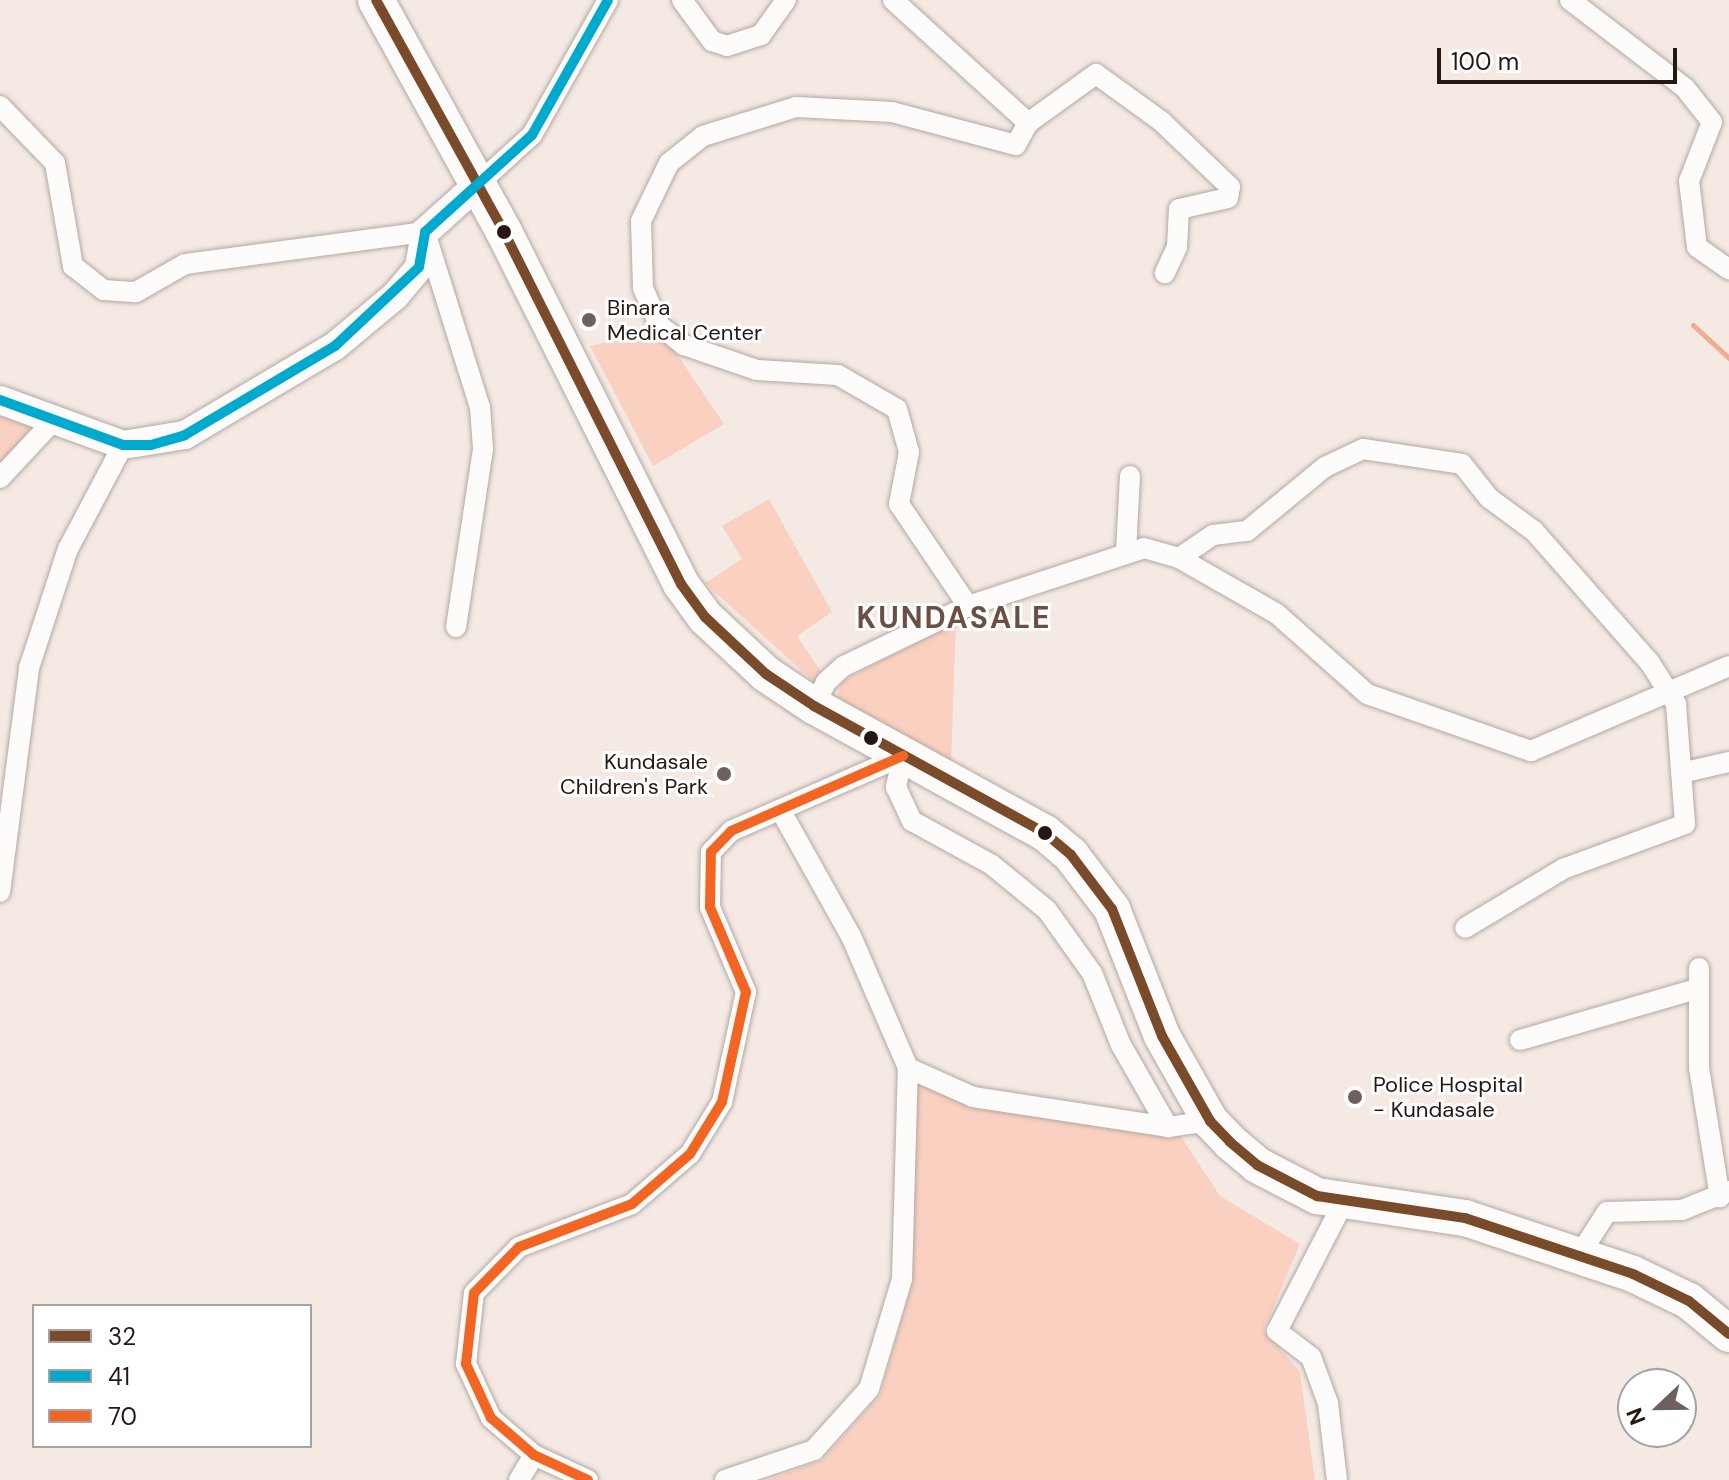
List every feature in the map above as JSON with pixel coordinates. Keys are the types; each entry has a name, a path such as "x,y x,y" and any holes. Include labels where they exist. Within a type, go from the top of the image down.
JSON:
{"highway":[{"path":"376,0 477,185 681,584 736,648 814,706 1045,833 1094,882 1162,1036 1210,1121 1280,1179 1344,1201 1465,1218 1580,1254 1722,1322"}],"street":[{"path":"0,106 55,163 73,266 104,290 136,292 185,264 425,232 532,135 608,0"},
{"path":"682,0 712,41 727,46 761,35 786,0"},
{"path":"893,0 1028,123"},
{"path":"1570,0 1685,88 1712,122 1689,181 1697,247 1729,269"},
{"path":"968,606 899,504 909,452 897,409 838,375 757,370 684,345 659,325 643,288 641,221 669,163 703,136 796,107 892,112 1000,146 1016,145 1028,123 1096,74 1161,121 1230,187 1228,198 1179,209 1177,247 1165,273"},
{"path":"0,400 123,445 185,435 335,346 419,267 425,232"},
{"path":"425,232 480,407 483,449 456,627"},
{"path":"0,478 55,419"},
{"path":"0,892 6,770 29,668 68,549 123,445"},
{"path":"1179,558 1213,535 1247,531 1325,467 1363,449 1462,464 1489,498 1534,531 1670,690 1685,824 1563,869 1465,928"},
{"path":"1126,552 1130,476"},
{"path":"814,706 826,682 844,666 968,606 1144,548 1179,558 1277,614 1367,694 1531,751 1729,666"},
{"path":"588,1480 534,1455 491,1418 473,1388 466,1336 474,1293 519,1247 632,1204 690,1154 722,1102 746,992 710,907 711,852 731,831 903,756"},
{"path":"903,756 896,787 912,821 992,865 1047,910 1092,973 1121,1045 1168,1127"},
{"path":"1681,773 1729,762"},
{"path":"725,1480 814,1450 869,1389 902,1279 908,1068 851,936 781,811"},
{"path":"1580,1254 1607,1212 1682,1210 1724,1194 1699,1068 1699,968"},
{"path":"1520,1040 1697,989"},
{"path":"908,1068 973,1097 1168,1127 1210,1121"},
{"path":"1337,1480 1328,1403 1311,1357 1277,1331 1344,1201"},
{"path":"519,1480 534,1455"}],"shaded area":[{"path":"652,330 668,341 724,424 653,466 590,346"},
{"path":"0,412 41,423 0,469"},
{"path":"769,499 832,612 797,636 822,673 813,681 705,583 742,559 722,526"},
{"path":"956,620 951,763 836,700 841,682"},
{"path":"917,1081 972,1108 1180,1135 1220,1196 1300,1244 1264,1330 1300,1372 1315,1480 768,1480 822,1460 880,1395 912,1283"}],"waterway":[{"path":"1693,325 1729,358"}],"transit line":[{"name":"32","path":"376,0 504,232 681,584 705,617 766,674 814,706 1045,833 1071,855 1112,909 1162,1036 1210,1121 1230,1142 1257,1165 1317,1196 1465,1218 1633,1274 1689,1301 1729,1334"},
{"name":"41","path":"0,400 123,445 151,445 185,435 335,346 419,267 425,232 532,135 608,0"},
{"name":"70","path":"588,1480 534,1455 491,1418 466,1364 474,1293 519,1247 632,1204 690,1154 722,1102 746,992 710,907 711,852 731,831 903,756"}],"place":[{"name":"Binara Medical Center","path":"589,320"},
{"name":"Kundasale Children's Park","path":"724,774"},
{"name":"Police Hospital - Kundasale","path":"1355,1097"}],"district":[{"name":"KUNDASALE","path":"954,618"}]}
